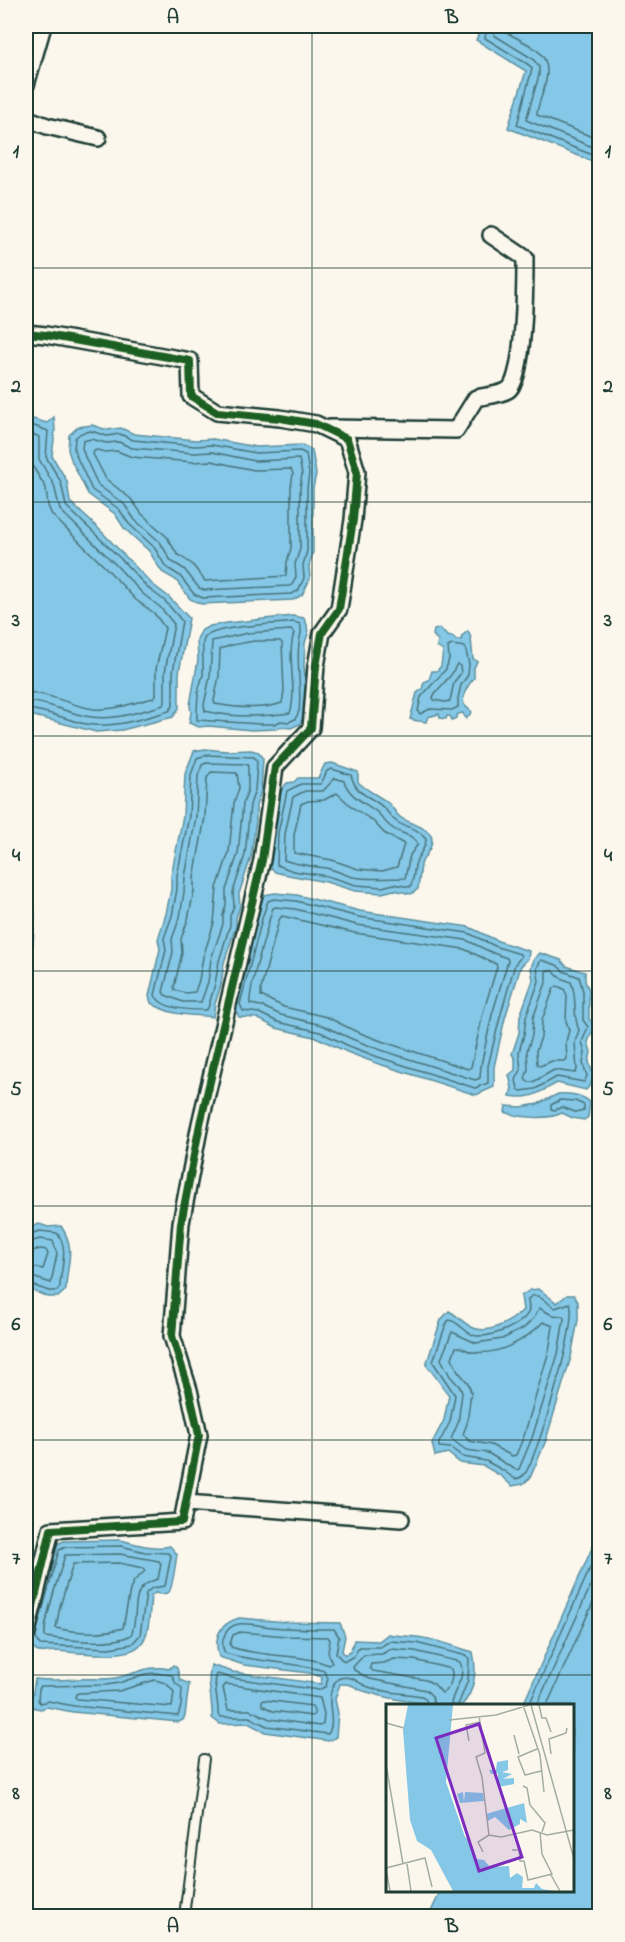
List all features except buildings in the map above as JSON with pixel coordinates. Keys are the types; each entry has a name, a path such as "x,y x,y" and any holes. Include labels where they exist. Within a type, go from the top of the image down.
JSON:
{"street":[{"path":"26,85 43,26"},
{"path":"26,118 47,126 98,138"},
{"path":"324,428 456,430 476,398 507,391 515,381 523,327 525,258 491,235"},
{"path":"26,333 190,361 191,396 218,412 316,424 346,440 357,472 339,609 322,633 315,666 311,728 275,767 262,860 200,1124 181,1223 172,1336 189,1390 199,1435 182,1522 51,1530 26,1636"},
{"path":"186,1503 401,1519"}],"lane":[{"path":"184,1917 204,1759"}],"water":[{"path":"482,26 599,26 599,164 508,128 526,71 476,40"},
{"path":"26,417 47,423 54,417 52,456 67,481 70,502 189,618 179,673 179,708 173,717 122,730 96,732 26,714"},
{"path":"92,425 107,430 121,428 134,434 196,440 213,439 256,447 302,445 312,450 316,474 313,488 313,552 309,566 310,579 302,595 293,600 201,604 190,599 176,580 162,572 149,551 124,528 115,514 88,494 68,450 69,435 78,427"},
{"path":"293,616 304,618 308,634 305,643 304,665 305,713 300,724 291,728 252,730 199,727 189,723 198,660 197,639 202,630 227,623"},
{"path":"440,628 447,636 456,640 461,640 468,631 471,638 473,659 477,661 474,678 466,690 463,701 472,712 466,719 463,713 458,714 452,720 450,716 446,719 440,718 439,714 428,717 426,722 412,720 410,719 417,693 422,689 424,682 429,680 432,671 437,671 441,666 443,651 437,647 438,641 433,635 434,630"},
{"path":"205,749 251,750 258,752 263,759 261,791 256,806 251,857 239,894 240,906 236,926 224,963 213,1017 167,1011 151,1003 149,996 160,949 158,939 166,914 183,816 185,774 194,751"},
{"path":"332,763 358,772 358,782 361,785 388,803 400,817 424,829 431,836 431,847 421,865 418,889 411,894 394,890 382,893 355,891 326,882 275,872 270,867 273,823 282,790 287,783 294,782 298,778 318,778 325,764"},
{"path":"275,893 297,895 360,911 469,927 498,941 529,951 528,959 521,966 505,1018 494,1067 494,1087 476,1095 376,1063 318,1038 276,1028 257,1018 239,1017 234,1006 257,913 264,895"},
{"path":"27,899 35,912 33,943 28,976 26,976"},
{"path":"540,953 561,960 566,966 585,972 585,981 589,990 589,1019 595,1025 588,1042 591,1052 589,1062 593,1075 591,1084 586,1090 557,1083 530,1096 510,1096 512,1088 509,1075 515,1070 515,1059 512,1054 519,1033 520,1016 533,980 531,968 534,959"},
{"path":"558,1094 575,1095 587,1099 590,1102 588,1117 584,1120 562,1113 549,1117 534,1117 505,1112 506,1106 521,1107 538,1104"},
{"path":"39,1224 48,1227 61,1226 69,1242 70,1257 66,1290 58,1297 48,1297 26,1288 26,1229"},
{"path":"539,1289 557,1303 567,1295 574,1295 578,1302 578,1320 571,1357 545,1443 530,1478 523,1484 512,1486 484,1466 460,1463 448,1453 435,1456 432,1443 444,1420 449,1395 426,1365 441,1320 449,1311 473,1328 489,1329 502,1325 519,1314 523,1310 521,1296 530,1290"},
{"path":"599,1532 599,1916 429,1916 441,1891 574,1891 574,1704 523,1704"},
{"path":"121,1540 152,1547 170,1546 177,1554 169,1592 155,1593 151,1596 148,1629 144,1640 133,1650 112,1654 36,1651 30,1639 54,1545 64,1541"},
{"path":"239,1618 340,1623 345,1636 342,1651 345,1655 350,1652 354,1640 379,1641 388,1634 445,1643 473,1652 475,1673 472,1687 463,1704 438,1704 390,1698 363,1691 349,1684 340,1684 335,1699 338,1713 336,1737 329,1741 265,1732 248,1723 220,1724 212,1718 209,1678 211,1665 233,1672 321,1684 322,1677 309,1673 244,1665 219,1657 217,1637 222,1628"},
{"path":"173,1665 177,1668 180,1680 189,1684 185,1716 179,1722 73,1712 47,1707 41,1709 31,1704 35,1679 110,1679 148,1669 169,1669"}],"cycle path":[{"path":"26,333 190,361 191,396 217,412 316,424 347,439 357,472 353,520 339,609 322,633 316,666 311,728 275,767 262,860 200,1124 181,1223 172,1336 189,1390 199,1435 182,1522 51,1530 26,1636"}]}
